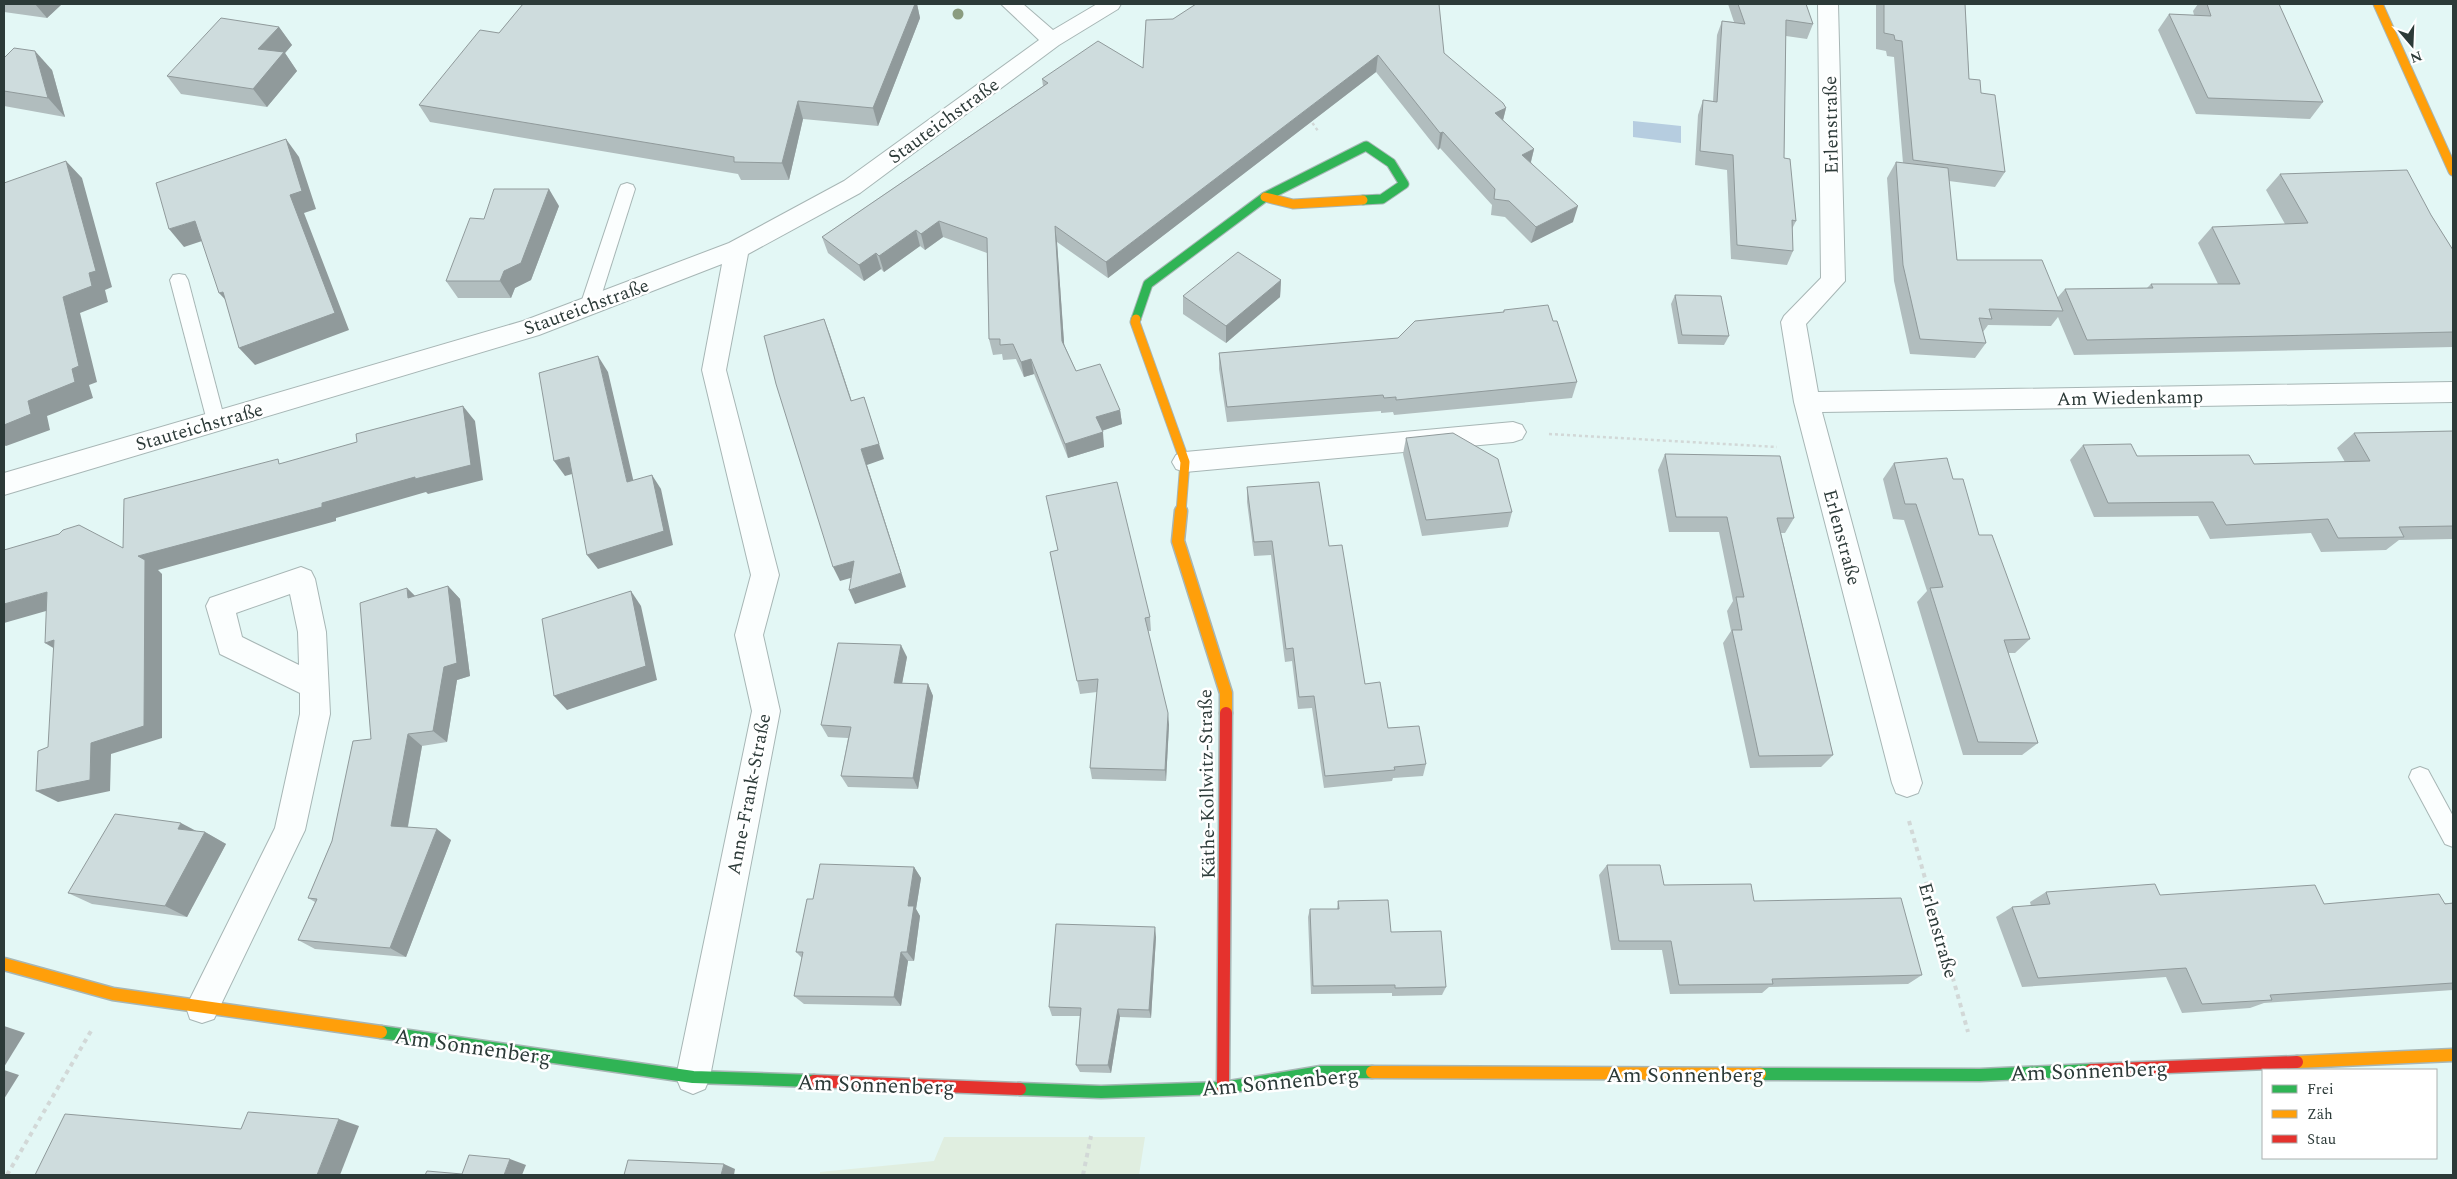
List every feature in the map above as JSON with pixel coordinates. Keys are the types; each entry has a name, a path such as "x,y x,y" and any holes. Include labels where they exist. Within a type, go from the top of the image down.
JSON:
{"street":[{"path":"1011,4 1052,40"},
{"name":"Stauteichstraße","path":"4,484 530,328 737,249 852,187 1052,40 1111,4"},
{"name":"Erlenstraße","path":"1828,4 1834,281 1793,322 1807,402 1907,783"},
{"path":"2378,4 2453,171"},
{"name":"Käthe-Kollwitz-Straße","path":"1223,1088 1226,693 1178,541 1185,462 1135,322 1148,284 1265,197 1339,159 1366,146 1391,163 1404,184 1382,199 1293,204 1265,197"},
{"name":"Anne-Frank-Straße","path":"692,1077 766,711 749,635 765,575 714,370 737,249"},
{"name":"Am Wiedenkamp","path":"1807,402 2453,392"},
{"path":"1185,462 1513,432"},
{"path":"202,1007 290,830 316,714 314,686"},
{"name":"Am Sonnenberg","path":"4,964 113,994 692,1077 1101,1092 1223,1088 1321,1072 1980,1075 2453,1055"}],"lane":[{"path":"589,306 627,189"},
{"path":"178,280 216,421"},
{"path":"2420,777 2453,837"}],"path":[{"path":"1306,114 1339,159"},
{"path":"1513,432 1820,450"},
{"name":"Erlenstraße","path":"1907,783 1908,815 1980,1075"},
{"path":"7,1175 113,994"}],"green space":[{"path":"944,1137 1145,1137 1139,1175 820,1175 820,1172 934,1161"}],"water":[{"path":"1633,121 1681,126 1681,143 1633,137"}],"building":[{"path":"523,4 915,4 873,108 798,101 782,163 734,162 734,157 419,105 480,30 499,33"},
{"path":"1196,4 1439,4 1444,53 1503,103 1506,108 1495,113 1534,149 1522,155 1578,206 1536,227 1509,201 1494,199 1495,189 1443,132 1440,133 1378,55 1106,262 1055,226 1062,341 1076,371 1100,364 1120,410 1096,417 1103,432 1065,444 1031,359 1021,362 1013,344 1000,345 1000,339 989,339 987,238 939,221 921,234 916,230 879,256 876,253 859,265 822,237 1048,83 1042,79 1098,41 1143,68 1146,20 1173,19"},
{"path":"1738,4 1806,4 1813,24 1786,20 1784,158 1790,159 1796,221 1792,220 1793,251 1737,245 1733,155 1700,151 1703,100 1717,102 1722,21 1745,24"},
{"path":"1884,4 1965,4 1969,79 1980,80 1981,93 1995,95 2005,172 1913,160 1902,41 1895,40 1894,35 1884,33"},
{"path":"2207,4 2279,4 2323,102 2208,98 2169,14 2211,16"},
{"path":"221,18 279,27 258,49 284,52 253,89 167,76"},
{"path":"14,48 35,51 48,98 4,91 4,58"},
{"path":"286,139 302,191 290,195 335,313 239,348 223,292 219,293 195,221 169,229 156,183"},
{"path":"66,161 96,271 89,273 92,286 63,297 79,366 72,369 75,382 28,401 31,414 4,425 4,183"},
{"path":"1896,162 1948,168 1957,260 2042,260 2063,311 1989,309 1992,319 1979,318 1986,343 1920,339 1903,265"},
{"path":"2407,170 2431,215 2453,250 2453,332 2087,340 2065,289 2153,288 2151,284 2240,284 2212,227 2308,223 2280,174"},
{"path":"494,189 549,189 521,263 504,271 500,281 446,281 470,218 484,219"},
{"path":"1238,252 1281,280 1226,326 1183,296"},
{"path":"1675,295 1721,296 1729,336 1682,335"},
{"path":"1548,305 1553,321 1557,321 1577,382 1396,400 1396,397 1384,398 1383,395 1227,407 1219,353 1398,338 1415,321 1504,312 1504,310"},
{"path":"824,319 851,401 864,397 879,444 861,449 901,573 849,590 854,561 833,567 776,384 764,336"},
{"path":"598,356 627,482 652,475 664,531 587,555 569,457 554,461 539,373"},
{"path":"463,406 471,465 415,479 415,477 322,503 322,507 138,556 145,560 144,726 91,743 90,780 36,791 38,751 48,747 54,640 45,643 47,592 4,604 4,550 59,534 63,530 79,525 123,548 124,499 278,459 279,464 357,442 356,434"},
{"path":"2453,431 2453,526 2399,527 2404,537 2338,538 2328,519 2226,525 2213,502 2108,503 2083,445 2131,444 2137,456 2249,455 2254,464 2370,461 2354,433"},
{"path":"1453,433 1498,459 1512,512 1426,520 1406,438"},
{"path":"1665,454 1780,456 1794,518 1777,518 1833,755 1759,756 1732,630 1742,630 1736,597 1744,597 1727,517 1676,517"},
{"path":"1947,458 1953,479 1963,479 1979,535 1992,535 2030,639 2004,640 2038,743 1978,742 1930,588 1943,587 1916,504 1905,504 1894,463"},
{"path":"1117,482 1150,617 1145,618 1168,713 1165,770 1090,768 1098,679 1077,681 1050,552 1058,550 1046,496"},
{"path":"1319,482 1329,546 1342,545 1365,684 1380,682 1388,728 1419,726 1426,764 1394,767 1395,770 1325,776 1314,696 1299,697 1293,648 1286,649 1272,541 1254,542 1247,487"},
{"path":"448,586 457,663 444,667 433,731 408,734 391,826 437,829 390,948 298,940 317,899 308,898 332,841 353,741 371,739 360,603 407,588 408,598"},
{"path":"631,591 646,666 554,696 542,619"},
{"path":"838,643 901,645 894,683 928,684 913,778 841,776 851,727 821,725"},
{"path":"115,814 181,823 178,829 205,832 165,906 68,893"},
{"path":"820,864 914,867 908,906 914,906 907,952 901,952 894,997 794,996 803,952 796,952 807,899 813,899"},
{"path":"1607,865 1660,865 1664,885 1751,884 1754,901 1901,898 1922,975 1772,979 1773,984 1679,985 1671,941 1619,941"},
{"path":"2155,884 2160,895 2315,885 2324,904 2439,894 2445,904 2453,903 2453,983 2270,995 2272,1000 2202,1004 2186,968 2038,978 2012,907 2050,904 2046,892"},
{"path":"1388,900 1391,932 1441,931 1446,987 1395,988 1395,985 1313,986 1310,909 1339,909 1338,901"},
{"path":"1056,924 1155,927 1149,1010 1118,1009 1108,1065 1076,1065 1081,1008 1049,1007"},
{"path":"248,1112 339,1119 317,1175 35,1175 65,1114 241,1129"},
{"path":"469,1155 510,1159 504,1175 425,1175 427,1171 462,1174"},
{"path":"628,1160 724,1164 721,1175 624,1175"}],"traffic: fast":[{"path":"1136,319 1148,284 1265,197 1366,146 1391,163 1404,184 1382,199 1363,200"},
{"path":"381,1032 693,1077 814,1081"},
{"path":"1760,1074 1980,1075 2091,1070"},
{"path":"1020,1089 1101,1092 1223,1088 1321,1072 1372,1072"}],"traffic: slow":[{"path":"2378,4 2453,171"},
{"path":"1265,197 1293,204 1363,200"},
{"path":"1136,319 1135,322 1185,462 1178,541 1226,693 1226,713"},
{"path":"4,964 113,994 381,1032"},
{"path":"2297,1062 2453,1055"},
{"path":"1372,1072 1760,1074"}],"traffic: jam":[{"path":"1223,1088 1226,713"},
{"path":"2091,1070 2297,1062"},
{"path":"814,1081 1020,1089"}]}
